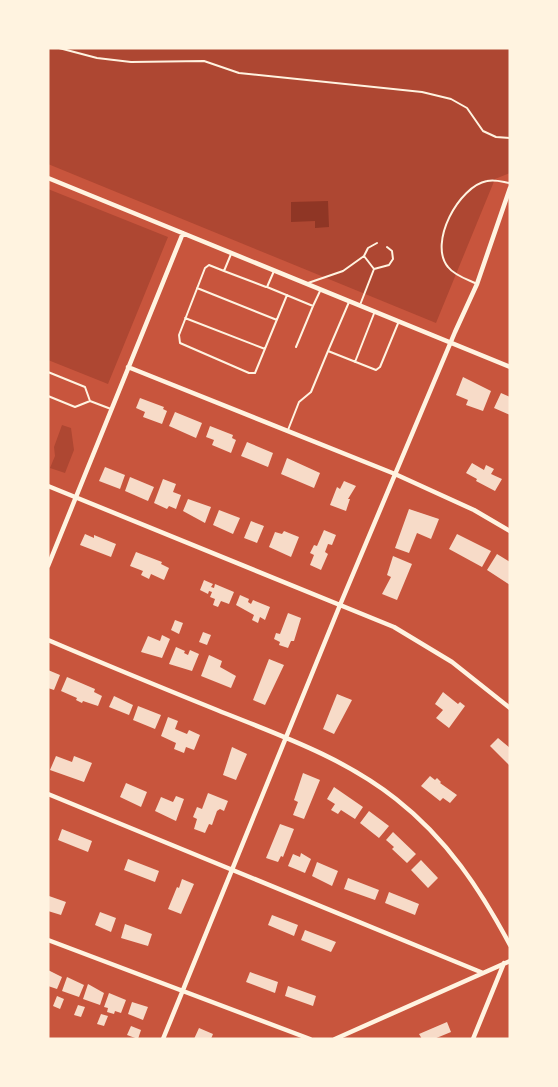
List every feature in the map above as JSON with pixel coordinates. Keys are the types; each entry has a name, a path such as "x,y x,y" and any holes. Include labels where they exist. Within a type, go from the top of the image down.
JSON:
{"street":[{"path":"48,178 510,367"},
{"path":"163,1039 340,605 450,342 477,284 510,186"},
{"path":"48,566 183,233"},
{"path":"128,367 395,474 465,506 510,531"},
{"path":"48,486 394,627 433,649 510,708"},
{"path":"48,640 286,737 363,775 410,811 445,846 474,882 510,945"},
{"path":"48,795 483,973"},
{"path":"48,940 310,1039"},
{"path":"335,1039 507,962"},
{"path":"473,1039 507,962"}],"lane":[{"path":"58,48 98,58 131,62 204,61 239,73 422,92 451,99 467,108 483,131 496,137 510,138"},
{"path":"477,284 455,273 447,266 443,258 441,246 450,217 460,198 473,187 486,181 510,186"},
{"path":"306,284 343,272 364,256 368,248 377,243"},
{"path":"375,269 389,266 393,259 392,251 387,247"},
{"path":"224,271 232,253"},
{"path":"364,256 375,269"},
{"path":"287,296 255,373 249,373 180,343 179,335 185,318 204,268 209,265 313,306"},
{"path":"360,306 375,269"},
{"path":"267,287 274,271"},
{"path":"197,288 277,320"},
{"path":"296,347 321,289"},
{"path":"288,431 299,402 311,392 349,301"},
{"path":"355,362 375,311"},
{"path":"185,318 265,349"},
{"path":"328,351 376,370 380,367 399,321"},
{"path":"48,372 86,387 90,401"},
{"path":"48,396 75,407 90,401 111,409"}],"shaded area":[{"path":"48,48 510,48 510,173 495,179 436,323 48,164"},
{"path":"48,189 168,237 108,384 48,360"},
{"path":"328,201 329,227 315,228 315,221 291,222 291,202"},
{"path":"62,425 71,428 74,450 65,473 50,468"}],"building":[{"path":"463,377 491,391 483,411 466,405 468,400 456,395"},
{"path":"501,393 510,397 510,415 494,408"},
{"path":"140,398 164,407 163,409 167,411 162,424 143,417 145,412 136,408"},
{"path":"175,412 202,423 196,438 169,426"},
{"path":"210,426 233,435 232,438 236,440 231,453 212,445 214,440 206,437"},
{"path":"247,442 273,453 268,467 241,456"},
{"path":"287,458 320,473 314,488 281,474"},
{"path":"472,463 484,470 486,465 494,469 491,474 502,479 495,491 466,473"},
{"path":"105,467 125,475 120,489 99,481"},
{"path":"130,477 154,487 148,501 125,491"},
{"path":"163,479 176,484 173,492 181,495 176,509 169,506 167,509 154,503"},
{"path":"344,481 356,486 348,499 350,499 346,511 330,505 337,487 340,489"},
{"path":"188,499 211,507 205,523 183,511"},
{"path":"409,509 439,519 431,539 417,533 409,553 395,548"},
{"path":"219,510 240,518 233,534 213,525"},
{"path":"251,521 264,526 257,543 244,538"},
{"path":"324,530 336,535 332,545 328,544 325,552 328,554 321,570 310,565 314,555 310,553 314,545 317,546"},
{"path":"284,531 299,537 291,557 269,547 275,532 282,534"},
{"path":"85,534 94,538 94,535 116,544 111,557 80,545"},
{"path":"457,534 491,551 482,567 449,549"},
{"path":"136,552 162,562 161,564 169,568 164,580 151,574 149,579 141,575 143,571 130,566"},
{"path":"497,554 510,562 510,585 487,570"},
{"path":"393,556 412,564 397,600 382,594 391,577 387,575"},
{"path":"204,580 213,584 211,587 214,588 215,584 234,592 229,604 221,601 218,607 213,605 215,599 210,597 212,592 209,591 208,594 200,590"},
{"path":"240,595 249,599 248,602 251,604 253,600 270,607 265,620 260,617 258,623 252,620 254,615 236,605"},
{"path":"288,613 301,618 294,641 291,641 288,648 279,645 280,642 274,639 276,633 280,634"},
{"path":"175,620 183,623 179,634 171,630"},
{"path":"203,632 211,635 207,645 199,642"},
{"path":"162,635 170,639 162,658 141,652 148,636 160,641"},
{"path":"176,647 188,655 190,650 199,654 192,671 169,664"},
{"path":"209,655 222,661 220,667 236,676 231,688 201,676"},
{"path":"269,659 284,665 265,705 253,700"},
{"path":"48,670 60,675 54,690 48,688"},
{"path":"67,677 95,689 94,692 102,696 98,706 83,701 82,703 76,700 77,698 61,691"},
{"path":"443,692 458,704 460,702 465,706 449,728 436,718 443,710 435,704"},
{"path":"337,694 352,700 334,734 323,729"},
{"path":"114,696 133,705 129,715 109,707"},
{"path":"138,706 161,715 155,729 133,720"},
{"path":"168,717 178,721 175,729 187,734 189,730 200,735 194,750 186,747 184,753 174,749 176,743 161,736"},
{"path":"498,738 510,748 510,766 490,746"},
{"path":"232,747 247,754 236,780 223,775"},
{"path":"56,756 72,762 74,756 92,763 84,782 50,770"},
{"path":"303,773 320,780 304,819 293,815 298,802 294,800"},
{"path":"430,776 435,780 437,778 440,783 457,795 450,803 443,798 440,801 421,786"},
{"path":"126,783 147,792 141,807 120,797"},
{"path":"334,787 363,807 355,819 341,810 338,814 331,810 335,804 327,799"},
{"path":"208,793 228,801 224,811 220,809 217,811 212,825 209,824 205,833 194,829 197,819 193,817 197,807 202,809"},
{"path":"176,796 184,799 176,821 155,811 161,797 173,802"},
{"path":"369,811 389,826 379,838 360,823"},
{"path":"280,824 294,829 283,857 281,856 278,862 266,858"},
{"path":"62,829 92,841 88,852 58,840"},
{"path":"393,832 416,854 407,863 386,840"},
{"path":"301,853 311,859 305,873 288,866 293,854 300,857"},
{"path":"128,859 159,871 155,882 124,870"},
{"path":"421,860 438,878 428,888 411,870"},
{"path":"317,862 338,871 332,886 312,876"},
{"path":"348,878 379,890 375,900 344,889"},
{"path":"182,879 194,884 181,914 168,909"},
{"path":"389,892 419,904 415,915 385,903"},
{"path":"49,896 66,902 61,915 48,911"},
{"path":"100,912 116,918 111,932 95,925"},
{"path":"272,915 298,925 294,936 268,925"},
{"path":"125,924 152,934 148,946 121,938"},
{"path":"305,930 336,942 331,952 301,940"},
{"path":"48,970 62,977 57,989 48,986"},
{"path":"250,972 278,982 275,993 246,982"},
{"path":"67,977 84,985 79,997 62,991"},
{"path":"88,984 104,993 100,1005 83,999"},
{"path":"288,986 316,996 313,1006 285,996"},
{"path":"109,993 126,1000 121,1013 107,1012 108,1008 104,1007"},
{"path":"57,996 64,999 60,1009 53,1006"},
{"path":"132,1002 148,1007 143,1020 128,1014"},
{"path":"78,1005 85,1007 81,1017 74,1015"},
{"path":"101,1014 108,1016 104,1026 97,1024"},
{"path":"447,1022 451,1032 434,1039 422,1039 419,1034"},
{"path":"131,1026 141,1030 138,1039 127,1035"},
{"path":"199,1028 213,1034 211,1039 194,1039"}]}
